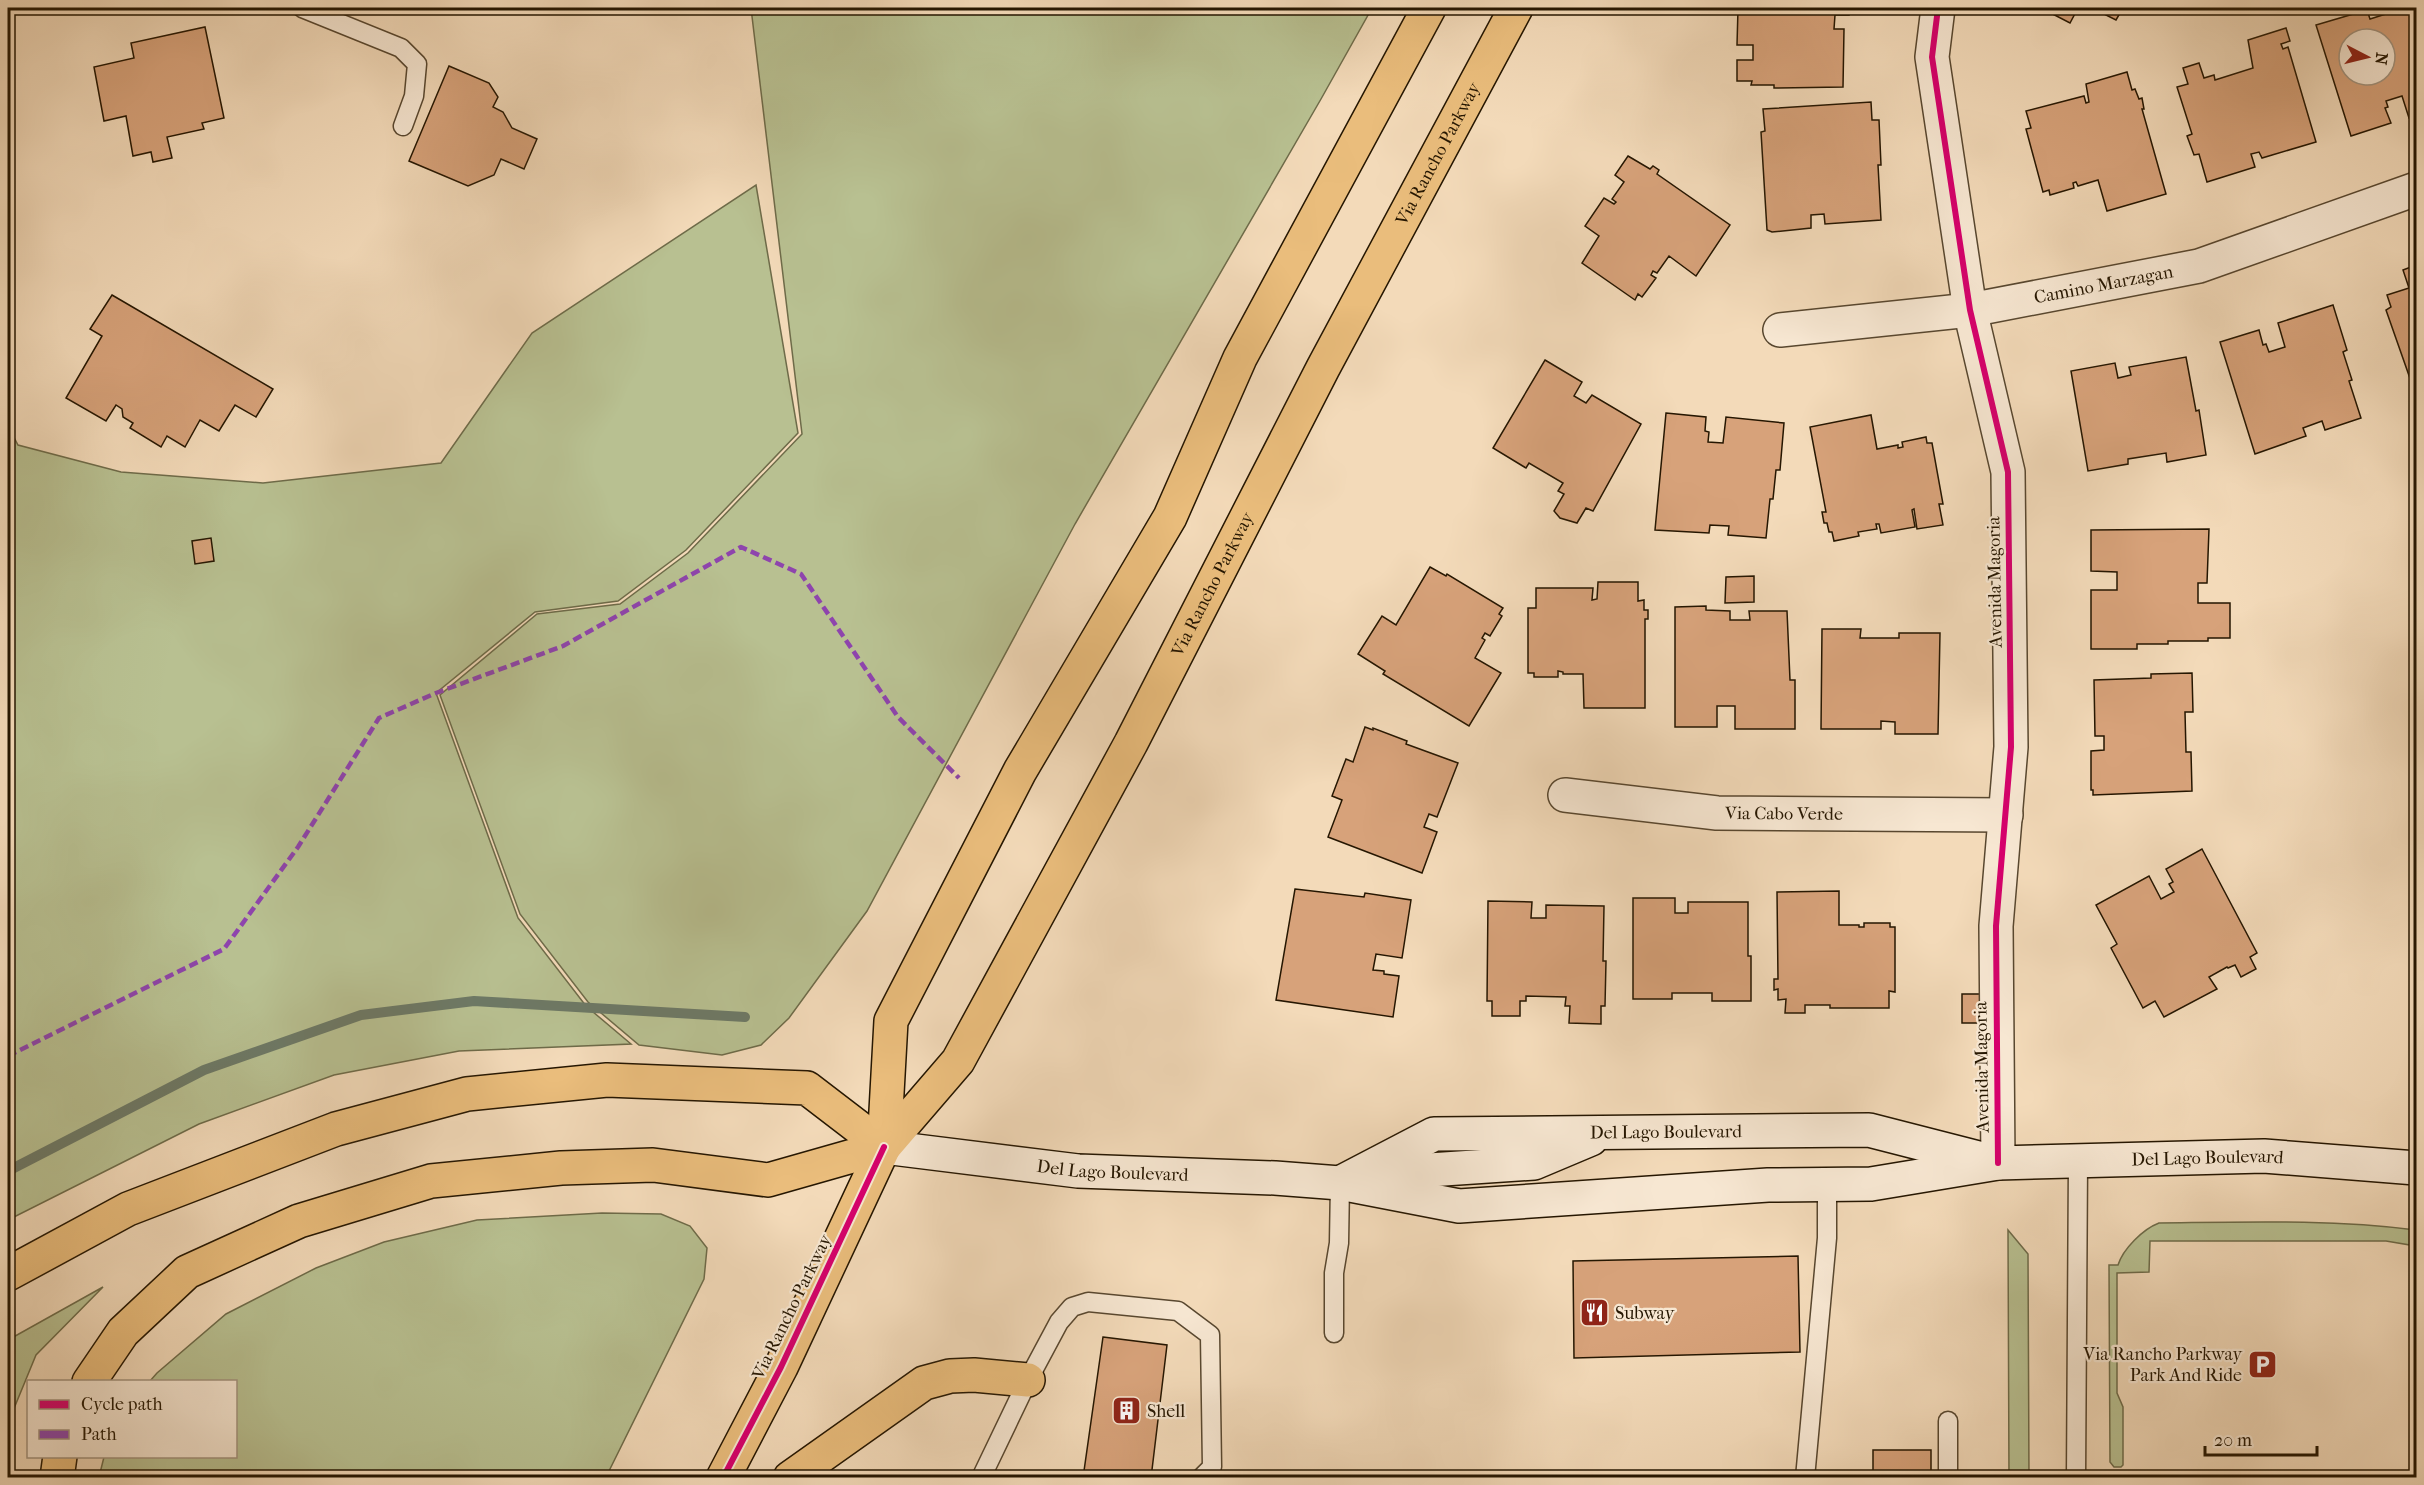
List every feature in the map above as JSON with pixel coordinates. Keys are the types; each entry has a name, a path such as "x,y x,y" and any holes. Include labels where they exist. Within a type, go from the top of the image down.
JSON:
{"main road":[{"name":"Via Rancho Parkway","path":"884,1147 891,1021 1020,771 1170,517 1239,358 1429,8"},
{"name":"Via Rancho Parkway","path":"723,1478 781,1367 884,1147 958,1061 1131,743 1323,368 1516,8"},
{"path":"8,1274 128,1209 336,1129 467,1094 607,1080 807,1088 884,1147"},
{"path":"90,1380 123,1332 187,1272 299,1221 431,1181 561,1168 652,1165 768,1180 884,1147"},
{"path":"790,1478 924,1383 950,1376 974,1375 1028,1380"},
{"path":"57,1478 60,1458"}],"street":[{"name":"Avenida Magoria","path":"1938,8 1932,57 1970,310 2008,471 2012,747 1996,926 1998,1163"},
{"name":"Camino Marzagan","path":"1780,330 1970,310 2199,266 2416,189"},
{"name":"Via Cabo Verde","path":"1565,795 1717,813 2006,815"},
{"name":"Del Lago Boulevard","path":"1340,1183 1434,1134 1869,1130 1998,1163"},
{"name":"Del Lago Boulevard","path":"884,1147 1078,1171 1275,1178 1340,1183 1459,1206 1768,1185 1871,1184 1998,1163 2264,1156 2416,1168"}],"lane":[{"path":"302,8 401,48 417,64 414,96 403,126"},
{"path":"2076,1478 2078,1161"},
{"path":"1334,1333 1334,1274 1339,1244 1340,1183"},
{"path":"1805,1478 1827,1238 1827,1185"},
{"path":"981,1478 1059,1322 1072,1307 1089,1302 1178,1311 1210,1335 1212,1467 1201,1478"},
{"path":"1947,1420 1948,1478"}],"green space":[{"path":"751,8 1372,8 1075,524 867,911 789,1018 761,1045 722,1055 639,1045 588,1002 520,914 440,695 537,614 620,604 688,553 802,434"},
{"path":"756,185 798,433 686,550 618,601 535,612 436,693 518,918 586,1006 631,1044 459,1051 334,1075 199,1124 8,1220 8,426 18,445 121,472 263,483 441,463 532,333"},
{"path":"602,1213 661,1214 690,1226 707,1248 704,1279 606,1477 99,1477 104,1458 237,1458 237,1380 151,1380 226,1314 316,1268 384,1242 477,1220"},
{"path":"2288,1222 2384,1226 2416,1230 2416,1246 2386,1241 2150,1241 2149,1272 2117,1273 2117,1393 2123,1407 2123,1465 2114,1467 2110,1462 2109,1265 2118,1265 2134,1240 2159,1223"},
{"path":"2008,1230 2028,1254 2029,1477 2009,1477"},
{"path":"103,1287 36,1355 8,1423 8,1340"}],"building":[{"path":"1849,8 1849,15 1835,15 1834,29 1844,29 1843,87 1774,88 1774,85 1751,85 1752,81 1737,81 1737,60 1753,60 1753,45 1737,45 1738,9"},
{"path":"2041,8 2078,8 2070,23"},
{"path":"2092,8 2123,8 2116,20"},
{"path":"2387,8 2416,8 2416,115 2409,118 2402,96 2386,101 2388,107 2385,108 2391,123 2351,136 2316,25 2367,10 2370,19 2389,13"},
{"path":"205,27 224,118 202,123 204,129 167,137 172,158 153,162 151,152 133,156 126,116 104,121 94,67 134,58 131,43"},
{"path":"2286,28 2290,41 2281,44 2283,49 2288,47 2316,142 2262,158 2259,152 2251,154 2255,167 2207,182 2199,154 2194,155 2187,136 2192,134 2177,87 2188,84 2183,68 2199,63 2204,78 2214,75 2215,80 2253,68 2248,40"},
{"path":"449,66 489,83 498,97 493,107 503,112 512,128 537,139 524,169 501,159 494,175 468,186 409,161"},
{"path":"2127,72 2132,90 2135,89 2139,99 2142,98 2144,109 2142,109 2166,194 2107,211 2098,180 2078,186 2076,182 2073,183 2074,188 2050,195 2049,190 2043,192 2026,129 2031,128 2026,111 2084,96 2086,103 2089,102 2086,84"},
{"path":"1871,102 1872,120 1879,120 1881,165 1878,165 1881,220 1825,224 1824,214 1811,215 1811,228 1772,232 1767,230 1761,132 1765,131 1763,109"},
{"path":"1628,156 1650,169 1653,166 1659,170 1657,174 1730,225 1696,276 1669,256 1657,273 1653,271 1651,275 1656,278 1642,297 1638,294 1635,300 1582,263 1599,236 1585,226 1604,198 1614,204 1616,202 1612,199 1624,182 1615,175"},
{"path":"2416,265 2416,383 2412,384 2386,310 2391,307 2387,295 2409,288 2403,270"},
{"path":"112,295 273,389 256,417 235,405 219,431 200,420 185,447 167,436 161,447 130,428 133,423 123,417 122,409 116,405 106,421 66,398 102,336 90,329"},
{"path":"2333,305 2347,350 2343,352 2352,380 2349,381 2361,418 2325,430 2322,421 2303,428 2306,436 2255,454 2220,342 2259,330 2263,345 2266,344 2269,352 2285,347 2278,323"},
{"path":"2186,357 2196,411 2199,410 2206,455 2167,462 2166,453 2128,459 2128,464 2088,471 2071,371 2115,363 2118,378 2131,375 2129,367"},
{"path":"1545,360 1582,382 1574,396 1586,403 1592,395 1641,424 1593,511 1586,508 1577,523 1560,518 1554,511 1564,494 1558,491 1563,483 1529,463 1526,468 1493,448"},
{"path":"1666,413 1706,417 1705,431 1709,432 1708,442 1723,443 1726,417 1784,423 1780,470 1776,470 1773,499 1770,499 1766,538 1728,535 1729,526 1710,525 1709,533 1655,530"},
{"path":"1871,415 1877,449 1898,445 1898,448 1903,447 1902,442 1926,437 1927,443 1932,443 1943,504 1939,504 1943,525 1917,529 1914,509 1912,510 1915,527 1881,533 1879,524 1876,524 1877,529 1858,532 1859,536 1834,541 1827,523 1824,523 1822,512 1826,512 1810,427"},
{"path":"2209,529 2207,583 2198,583 2198,603 2230,603 2230,638 2208,638 2208,641 2168,641 2168,644 2137,644 2137,649 2091,649 2091,590 2117,590 2117,572 2091,571 2091,530"},
{"path":"211,538 214,561 195,564 192,541"},
{"path":"1430,567 1446,576 1447,574 1503,608 1499,614 1502,616 1490,636 1485,633 1482,638 1485,640 1475,658 1501,673 1469,726 1383,674 1385,671 1358,654 1382,616 1396,625"},
{"path":"1754,576 1754,602 1725,603 1726,577"},
{"path":"1598,582 1638,582 1638,601 1644,600 1644,610 1648,610 1648,619 1645,619 1645,708 1584,708 1583,674 1563,674 1558,671 1558,677 1534,677 1534,673 1528,673 1528,608 1536,608 1536,588 1593,588 1592,600 1597,599"},
{"path":"1706,606 1706,610 1730,611 1730,620 1750,620 1749,611 1787,611 1790,680 1795,680 1795,729 1735,729 1735,706 1717,706 1717,727 1675,727 1675,607"},
{"path":"1822,629 1861,629 1860,638 1899,638 1899,633 1940,633 1938,734 1895,734 1895,722 1881,721 1881,729 1821,729"},
{"path":"2192,673 2193,712 2185,712 2186,752 2191,752 2192,791 2093,795 2091,751 2104,750 2104,736 2095,736 2094,680 2151,678 2151,674"},
{"path":"1365,727 1407,741 1406,744 1458,763 1437,817 1429,814 1424,827 1437,832 1422,873 1328,837 1342,800 1332,796 1346,759 1353,762"},
{"path":"2202,849 2257,953 2250,957 2256,969 2241,977 2235,965 2227,967 2209,977 2217,989 2164,1017 2155,1001 2143,1008 2111,948 2117,944 2096,905 2149,876 2161,899 2174,892 2169,884 2173,882 2166,869"},
{"path":"1295,889 1364,897 1365,893 1411,900 1402,958 1376,954 1373,970 1399,976 1393,1017 1276,1000"},
{"path":"1839,891 1839,925 1864,927 1864,923 1890,923 1890,927 1895,927 1895,992 1889,991 1889,1008 1830,1008 1830,1005 1805,1005 1805,1013 1785,1013 1786,999 1778,1000 1778,989 1774,990 1774,979 1778,979 1777,892"},
{"path":"1633,898 1675,898 1675,913 1688,913 1688,902 1748,902 1751,1001 1712,1001 1712,993 1672,993 1672,999 1633,999"},
{"path":"1488,901 1532,902 1531,918 1546,918 1546,905 1604,906 1605,1006 1601,1006 1601,1024 1569,1023 1570,1006 1565,1006 1566,997 1526,996 1526,1001 1520,1001 1520,1016 1492,1016 1492,1001 1487,1001"},
{"path":"1962,994 1981,994 1981,1023 1962,1023"},
{"path":"1798,1256 1800,1352 1574,1358 1573,1261"},
{"name":"Shell","path":"1103,1337 1167,1345 1151,1478 1083,1478"},
{"path":"1873,1450 1931,1450 1931,1478 1873,1478"}],"waterway":[{"path":"8,1171 204,1070 361,1015 474,1001 745,1017"}],"marked path":[{"path":"8,1056 224,949 298,847 379,718 436,693 563,646 741,547 801,574 898,717 959,778"}],"cycle path":[{"path":"1938,8 1932,57 1970,310 2008,472 2011,747 1996,926 1998,1163"},
{"path":"723,1478 781,1367 884,1147"}],"place":[{"name":"Subway","path":"1594,1313"},
{"name":"Via Rancho Parkway Park And Ride","path":"2263,1364"},
{"name":"Shell","path":"1126,1411"}]}
